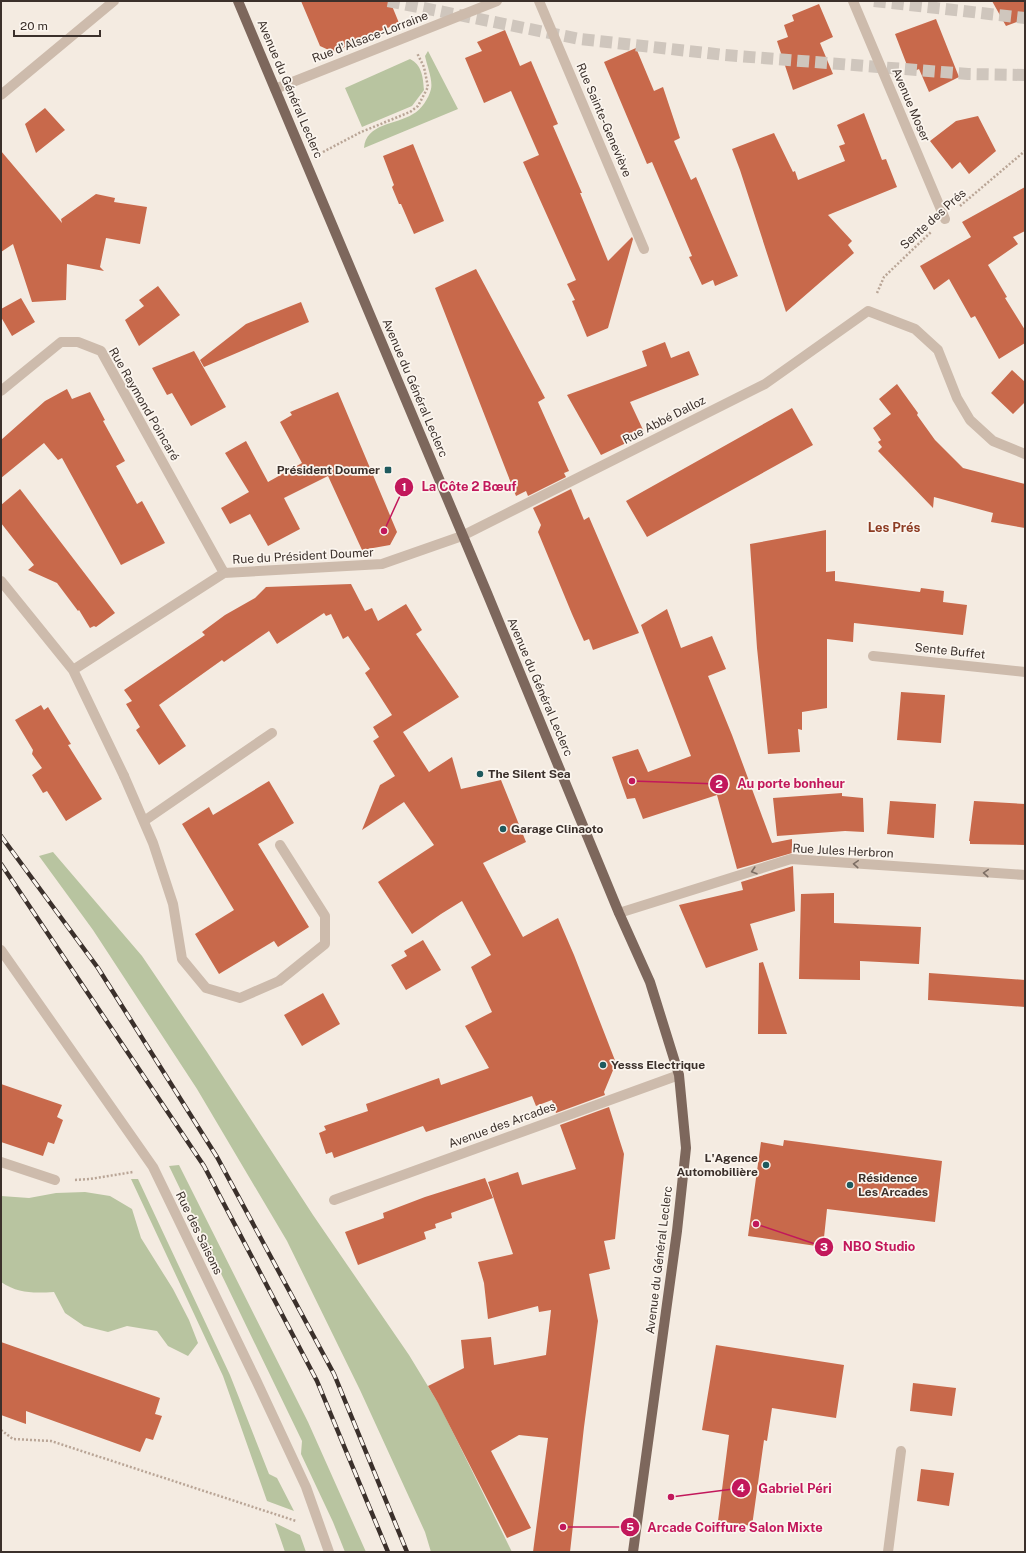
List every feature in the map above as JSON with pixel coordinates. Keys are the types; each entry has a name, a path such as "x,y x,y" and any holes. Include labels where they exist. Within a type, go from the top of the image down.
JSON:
{"main road":[{"name":"Avenue du Général Leclerc","path":"238,1 619,913 650,982 679,1075 686,1148 677,1231 633,1552"}],"street":[{"path":"1,95 114,1"},
{"name":"Rue d'Alsace-Lorraine","path":"276,89 497,1"},
{"name":"Rue Sainte-Geneviève","path":"539,1 644,249"},
{"name":"Avenue Moser","path":"853,1 945,219"},
{"path":"868,311 915,329 932,344 938,350 957,398 970,420 993,441 1025,454"},
{"name":"Rue Abbé Dalloz","path":"462,536 765,384 868,311"},
{"name":"Rue Raymond Poincaré","path":"1,391 60,342 78,342 101,351 224,573"},
{"name":"Rue du Président Doumer","path":"73,670 224,573 382,564 462,536"},
{"path":"1,581 73,670 124,776 153,843 173,904 182,959 206,988 240,998 279,981 325,944 325,916 280,845"},
{"name":"Sente Buffet","path":"873,656 1025,672"},
{"path":"144,821 272,733"},
{"name":"Rue Jules Herbron","path":"619,913 791,860 1025,875"},
{"name":"Rue des Saisons","path":"1,950 153,1167 300,1474 329,1552"},
{"name":"Avenue des Arcades","path":"334,1200 679,1075"},
{"path":"1,1162 55,1180"},
{"path":"888,1552 901,1451"}],"path":[{"path":"305,160 361,132 410,112 418,106 428,87 424,67 410,36"},
{"name":"Sente des Prés","path":"868,311 884,277 945,219 1025,151"},
{"path":"90,1179 128,1173 153,1167"},
{"path":"1,1430 13,1439 50,1441 271,1513"}],"green space":[{"path":"428,51 458,109 364,148 366,140 376,129 406,118 419,110 424,103 431,89 431,77 425,56"},
{"path":"410,59 419,68 424,90 412,106 362,127 345,88"},
{"path":"53,852 142,956 207,1052 313,1215 409,1355 440,1406 512,1552 431,1552 425,1532 360,1390 287,1241 197,1089 93,930 39,856"},
{"path":"179,1165 308,1422 366,1552 345,1552 333,1522 301,1454 302,1441 169,1166"},
{"path":"131,1179 138,1179 230,1375 269,1474 277,1478 294,1511 267,1501 223,1376"},
{"path":"85,1192 110,1196 132,1209 141,1238 173,1289 189,1320 198,1343 188,1356 168,1346 157,1331 127,1326 108,1332 84,1326 65,1313 54,1292 20,1291 1,1282 1,1196 29,1198 56,1193"},
{"path":"275,1523 300,1535 306,1552 285,1552"}],"building":[{"path":"301,1 390,1 399,23 333,52 320,46"},
{"path":"992,1 1025,1 1025,19 1006,26"},
{"path":"819,4 833,37 820,43 833,74 793,90 777,41 788,37 784,25 794,21 792,15"},
{"path":"936,19 959,77 929,92 919,69 910,73 895,34"},
{"path":"505,30 520,66 531,61 558,124 553,126 582,193 580,193 608,261 632,237 633,239 608,328 587,337 572,301 575,300 567,284 576,280 523,162 539,155 511,91 484,103 465,58 482,51 477,42"},
{"path":"636,48 654,91 663,87 680,138 674,141 691,180 696,177 738,276 715,286 713,280 702,285 689,257 692,256 652,162 647,164 604,62"},
{"path":"45,108 65,130 36,153 25,124"},
{"path":"864,113 882,160 886,159 897,187 828,215 852,241 848,245 854,253 786,312 732,149 774,133 793,172 795,171 798,180 845,161 839,146 845,144 837,125"},
{"path":"978,116 996,151 969,174 960,162 952,169 930,141 956,121"},
{"path":"413,144 444,221 414,234 392,187 394,185 383,156"},
{"path":"1,151 62,223 61,219 96,194 115,198 114,202 147,207 140,244 106,238 100,267 104,271 67,264 66,300 32,302 13,244 1,252"},
{"path":"1025,187 1025,231 1013,237 1018,244 988,265 1007,297 1005,298 1025,330 1025,343 999,359 975,316 971,318 949,279 934,290 920,266 971,237 962,222"},
{"path":"476,269 545,398 538,402 569,471 564,473 566,477 528,496 526,491 516,496 435,288"},
{"path":"158,286 180,315 139,346 125,320 144,306 139,300"},
{"path":"21,298 35,322 12,336 1,317 1,309"},
{"path":"301,302 309,322 204,367 200,360 246,324"},
{"path":"665,342 671,358 689,351 699,375 630,402 645,434 601,455 567,395 647,366 642,351"},
{"path":"194,351 226,407 191,426 172,393 167,395 152,368"},
{"path":"1012,370 1025,382 1025,402 1013,414 991,393"},
{"path":"897,384 935,440 963,468 1025,484 1025,528 991,522 993,513 934,497 933,508 878,451 882,447 878,442 881,440 873,428 891,414 879,399"},
{"path":"67,389 72,399 90,392 105,420 103,421 125,461 116,466 137,504 142,501 165,543 121,565 62,458 58,460 44,443 1,478 1,440 45,401"},
{"path":"338,392 397,532 390,545 362,550 328,476 284,498 300,529 268,546 250,514 230,524 221,508 249,492 225,453 246,441 268,482 302,463 280,422 292,415 290,412"},
{"path":"792,408 813,445 647,537 626,501"},
{"path":"20,489 115,613 96,627 94,626 90,628 79,610 78,611 57,583 28,570 34,565 1,523 1,505"},
{"path":"571,489 584,520 589,517 639,633 593,650 589,639 584,641 572,614 538,532 541,525 533,508"},
{"path":"826,530 826,572 835,571 835,581 920,592 921,588 944,591 943,602 967,605 963,635 854,623 853,642 827,639 827,708 802,712 802,730 798,729 800,752 768,754 757,648 750,544"},
{"path":"351,584 365,611 372,608 378,621 406,604 422,630 416,634 459,697 403,732 429,772 452,757 461,789 501,780 526,842 483,863 523,937 558,918 616,1063 604,1092 605,1095 556,1113 552,1100 536,1106 532,1096 426,1132 423,1126 334,1158 332,1152 326,1154 319,1133 326,1130 324,1126 368,1111 366,1104 439,1078 441,1085 489,1068 465,1026 492,1012 471,967 491,955 462,901 412,934 378,882 434,845 404,802 362,830 380,785 395,776 373,741 379,737 373,727 392,715 365,673 370,669 348,636 343,639 331,614 326,616 324,613 277,644 269,631 224,662 222,660 159,705 186,746 159,765 136,730 140,727 126,704 132,701 124,690 205,635 202,632 225,615 255,598 266,587"},
{"path":"667,609 681,648 712,636 726,669 708,676 732,735 772,843 792,839 792,853 737,869 717,795 643,819 635,798 627,799 612,757 638,749 648,772 691,756 641,625"},
{"path":"901,692 945,695 941,743 897,740"},
{"path":"41,705 44,710 48,707 71,744 68,745 102,799 66,821 47,791 43,793 32,775 42,768 32,754 33,750 15,720"},
{"path":"269,781 294,823 258,844 309,927 278,947 274,941 219,974 195,934 234,910 182,824 209,807 213,815"},
{"path":"842,793 842,796 863,798 864,832 845,831 777,836 773,798"},
{"path":"890,801 936,804 934,838 887,834"},
{"path":"974,801 1025,804 1025,845 970,844 969,841"},
{"path":"793,866 795,911 750,924 758,950 706,968 679,905 743,890 741,882"},
{"path":"834,893 834,923 921,927 919,964 860,961 860,980 799,979 801,894"},
{"path":"423,940 441,970 406,990 391,965 407,956 404,951"},
{"path":"763,962 787,1034 758,1034 759,963"},
{"path":"929,973 1025,980 1025,1007 928,1000"},
{"path":"323,993 340,1024 302,1046 284,1015"},
{"path":"1,1084 62,1105 57,1117 63,1120 54,1144 48,1142 43,1156 1,1142"},
{"path":"609,1107 624,1154 615,1239 604,1241 610,1269 589,1274 598,1321 570,1552 533,1552 548,1438 519,1435 491,1451 531,1528 507,1538 428,1386 464,1368 461,1340 491,1337 494,1365 546,1355 551,1310 539,1312 538,1306 488,1319 484,1283 478,1262 513,1254 488,1182 518,1172 522,1185 576,1169 560,1125"},
{"name":"Résidence Les Arcades","path":"784,1140 942,1161 935,1222 827,1209 823,1247 748,1236 761,1142 783,1146"},
{"path":"485,1178 493,1198 451,1213 452,1218 435,1224 436,1228 424,1232 426,1239 358,1265 345,1232 384,1218 383,1213 425,1197"},
{"path":"1,1342 160,1398 155,1414 162,1416 153,1440 146,1438 140,1452 26,1411 26,1424 1,1415"},
{"path":"716,1345 844,1365 836,1418 772,1408 767,1441 764,1440 752,1526 718,1521 729,1435 702,1430"},
{"path":"913,1383 956,1388 952,1416 910,1411"},
{"path":"921,1469 954,1473 949,1506 917,1501"}],"tunnel":[{"path":"388,1 580,39 725,55 968,74 1025,75"},
{"path":"874,1 1025,18"}],"railway":[{"path":"1,836 98,968 217,1157 334,1374 407,1552"},
{"path":"1,864 204,1166 317,1381 388,1552"}],"place":[{"name":"Président Doumer","path":"388,470"},
{"name":"La Côte 2 Bœuf","path":"384,531"},
{"name":"The Silent Sea","path":"480,774"},
{"name":"Au porte bonheur","path":"632,781"},
{"name":"Garage Clinaoto","path":"503,829"},
{"name":"Yesss Electrique","path":"603,1065"},
{"name":"L'Agence Automobilière","path":"766,1165"},
{"name":"Résidence Les Arcades","path":"850,1185"},
{"name":"NBO Studio","path":"756,1224"},
{"name":"Gabriel Péri","path":"671,1497"},
{"name":"Arcade Coiffure Salon Mixte","path":"563,1527"}],"district":[{"name":"Les Prés","path":"894,527"}]}
